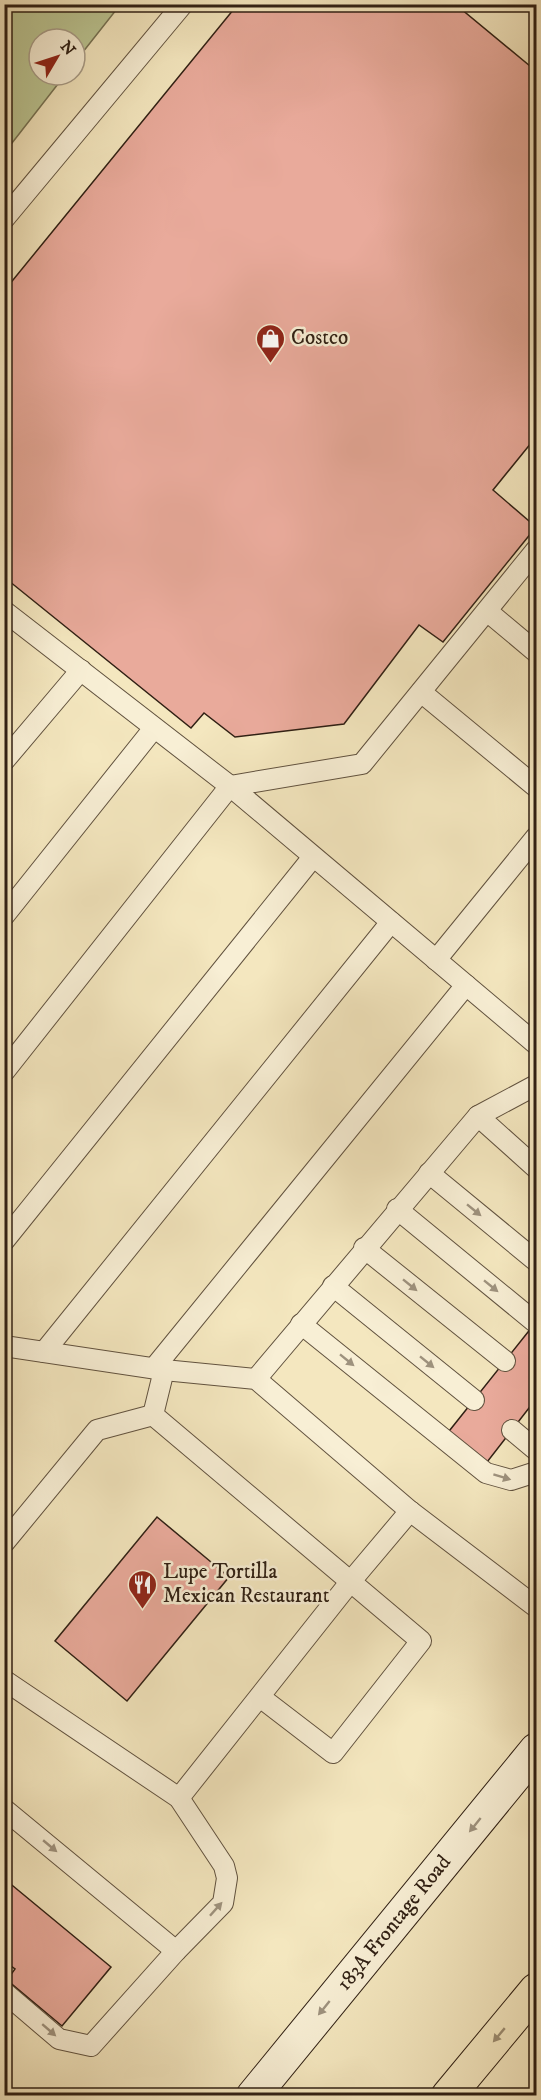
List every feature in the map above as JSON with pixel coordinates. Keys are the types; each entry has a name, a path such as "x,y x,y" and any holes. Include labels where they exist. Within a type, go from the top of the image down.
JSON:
{"highway":[{"path":"448,2096 537,1990"}],"main road":[{"name":"183A Frontage Road","path":"253,2096 537,1750"}],"lane":[{"path":"4,219 183,4"},
{"path":"4,1072 230,786 362,764 537,550"},
{"path":"4,611 230,786 537,1044"},
{"path":"487,611 537,652"},
{"path":"4,761 81,670"},
{"path":"421,692 537,787"},
{"path":"4,916 154,728"},
{"path":"436,960 537,837"},
{"path":"4,1241 313,857"},
{"path":"44,1352 391,922"},
{"path":"153,1415 159,1369 466,985"},
{"path":"256,1378 478,1116 537,1085"},
{"path":"478,1116 537,1168"},
{"path":"429,1173 537,1261"},
{"path":"397,1209 536,1323"},
{"path":"364,1248 505,1361"},
{"path":"333,1286 474,1400"},
{"path":"301,1324 486,1473 511,1480 537,1472"},
{"path":"4,1346 159,1369 256,1378 410,1511 537,1607"},
{"path":"4,1543 97,1430 153,1415"},
{"path":"153,1415 421,1641 333,1753 260,1697"},
{"path":"512,1430 537,1450"},
{"path":"179,1798 351,1581 410,1511"},
{"path":"4,1680 179,1798 224,1866 227,1878 223,1903 176,1951 92,2046 59,2038 4,1992"},
{"path":"4,1809 176,1951"}],"green space":[{"path":"5,4 120,5 87,47 87,27 27,27 27,87 56,87 5,152"}],"building":[{"name":"Costco","path":"238,4 455,4 536,71 536,437 493,490 536,527 443,642 419,625 344,724 235,737 204,713 191,728 4,577 4,291"},
{"path":"536,1322 536,1399 484,1466 446,1435"},
{"name":"Lupe Tortilla Mexican Restaurant","path":"157,1517 229,1577 127,1701 55,1641"},
{"path":"7,1881 111,1967 62,2026 7,1980 15,1969 4,1961 4,1884"}],"place":[{"name":"Costco","path":"270,364"},
{"name":"Lupe Tortilla Mexican Restaurant","path":"142,1610"}]}
